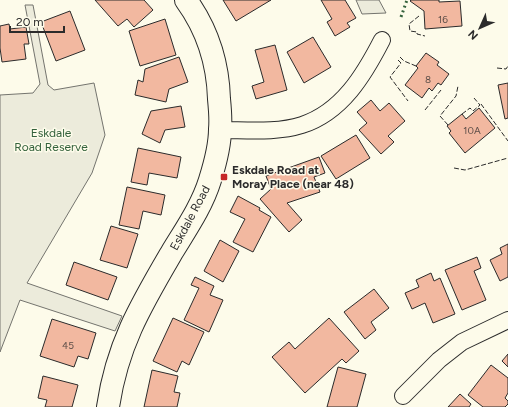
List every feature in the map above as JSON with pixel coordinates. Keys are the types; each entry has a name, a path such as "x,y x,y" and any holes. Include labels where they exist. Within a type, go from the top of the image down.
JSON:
{"street":[{"name":"Eskdale Road","path":"108,407 110,389 118,358 130,329 141,305 198,209 210,180 217,152 220,130 219,87 215,65 210,45 186,0"},
{"path":"220,130 261,131 287,128 303,125 321,116 341,101 358,82 382,40"},
{"path":"403,396 439,360 462,342 508,320"}],"green space":[{"path":"356,0 379,0 386,13 362,14"},
{"name":"Eskdale Road Reserve","path":"25,5 33,5 48,85 54,90 94,83 105,135 92,173 27,283 122,316 115,331 20,300 0,352 0,95 33,93 40,84"}],"building":[{"path":"95,0 144,0 153,10 134,27 127,19 118,26"},
{"path":"223,0 271,0 236,21"},
{"path":"321,0 345,0 356,18 347,23 350,27 335,36 327,22 332,19"},
{"path":"439,0 439,2 460,1 462,26 425,29 424,11 410,1"},
{"path":"70,11 85,50 56,61 41,22"},
{"path":"165,19 176,55 140,66 129,31"},
{"path":"9,24 10,29 26,27 29,44 24,44 26,59 2,62 0,48 0,26"},
{"path":"313,37 331,67 304,83 287,52"},
{"path":"275,45 287,90 256,99 252,86 264,82 255,50"},
{"path":"426,53 439,62 437,65 449,74 441,85 438,83 432,91 429,88 422,98 405,85 418,68 416,66"},
{"path":"179,57 188,82 169,89 166,102 135,95 138,80 143,82 145,69"},
{"path":"508,83 508,118 505,119 498,85"},
{"path":"371,100 380,111 389,103 405,121 388,136 394,142 381,154 359,130 367,123 357,112"},
{"path":"181,106 185,127 165,130 160,143 142,134 151,111"},
{"path":"479,108 495,128 465,153 449,133 451,131 447,126 462,114 466,119"},
{"path":"356,135 370,158 336,179 321,156"},
{"path":"138,148 181,157 177,178 149,173 147,185 131,182"},
{"path":"319,157 325,173 314,177 320,192 287,203 302,220 289,232 260,199 271,189 266,176"},
{"path":"127,187 165,195 161,215 143,211 139,229 119,225"},
{"path":"238,196 260,208 259,210 271,217 253,252 233,242 245,219 230,212"},
{"path":"111,226 138,234 127,268 100,260"},
{"path":"220,240 239,251 223,282 204,271"},
{"path":"508,244 508,277 500,281 490,260 502,254 500,248"},
{"path":"477,257 481,268 474,271 486,300 462,310 445,270"},
{"path":"74,262 117,277 108,300 66,285"},
{"path":"431,273 434,281 440,278 455,314 433,323 425,303 412,309 405,293 419,287 416,280"},
{"path":"195,277 214,286 210,295 223,300 209,332 184,320 199,288 191,285"},
{"path":"374,289 389,308 371,322 376,330 365,339 344,312"},
{"path":"173,318 204,332 189,365 182,361 177,372 153,361"},
{"path":"329,318 359,351 346,363 342,359 305,393 272,357 289,342 295,349"},
{"path":"52,319 96,333 88,359 78,356 74,367 40,356"},
{"path":"508,354 508,367 502,361"},
{"path":"491,365 508,378 508,393 505,398 508,401 508,404 505,407 483,407 468,395"},
{"path":"338,367 366,374 357,407 327,407"},
{"path":"152,370 178,376 174,392 180,393 177,407 144,407"},
{"path":"43,376 78,385 72,407 45,407 47,400 38,398"},
{"path":"460,394 471,404 469,407 448,407"}],"hedge":[{"path":"401,17 407,0"}],"fence":[{"path":"419,16 409,24 410,31 417,32 417,34 425,36"},
{"path":"400,57 404,61 416,66"},
{"path":"398,60 401,63 390,77 408,101"},
{"path":"497,68 506,69 508,66"},
{"path":"448,125 440,116 456,96 458,86"},
{"path":"425,110 441,90"},
{"path":"462,114 470,108 473,111 480,105 474,98"},
{"path":"481,104 508,141"},
{"path":"454,168 465,170 508,158"}],"place":[{"name":"Eskdale Road at Moray Place (near 48)","path":"224,177"}]}
